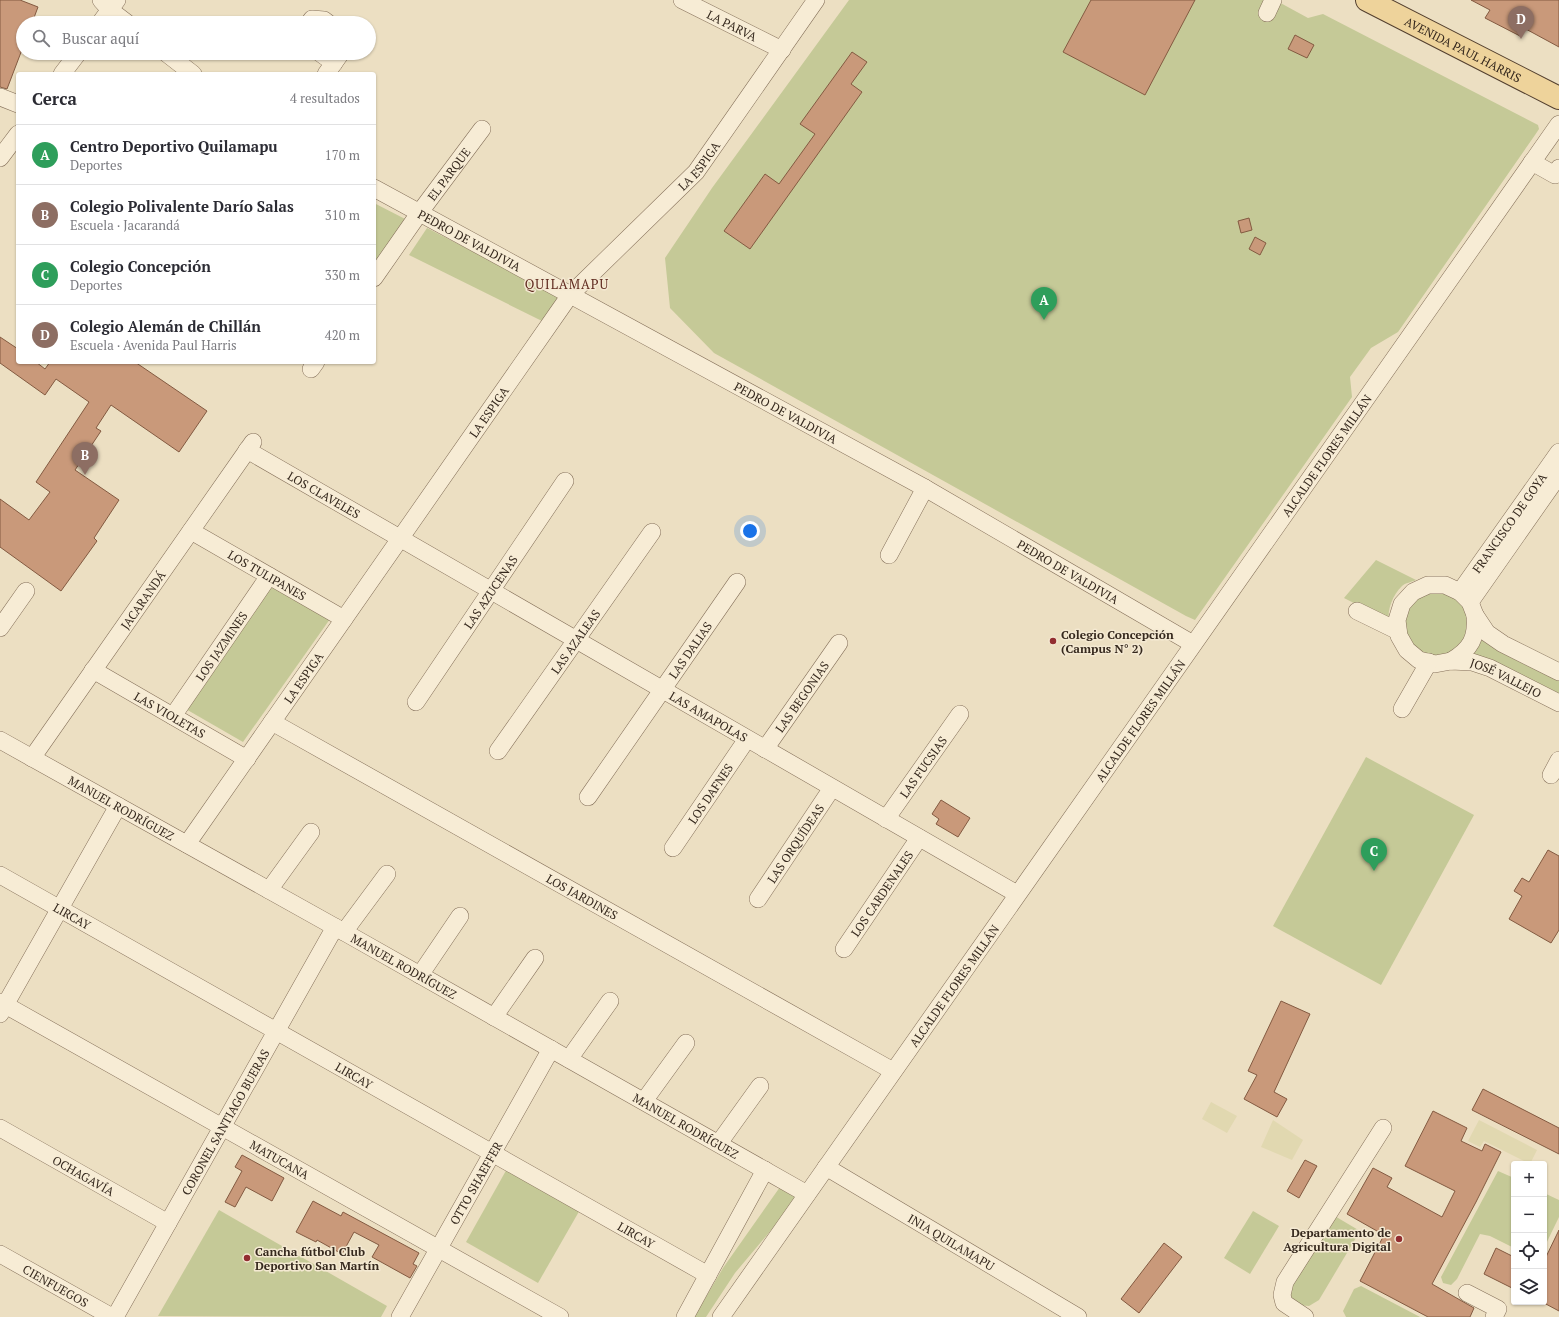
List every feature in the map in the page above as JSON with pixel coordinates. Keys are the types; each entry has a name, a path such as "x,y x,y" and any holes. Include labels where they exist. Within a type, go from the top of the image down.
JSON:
{"main road":[{"name":"AVENIDA PAUL HARRIS","path":"1367,0 1559,98"}],"street":[{"name":"LA PARVA","path":"682,0 782,50"},
{"name":"LA ESPIGA","path":"187,844 570,295 696,172 816,0"},
{"path":"107,8 118,16"},
{"path":"64,72 73,60"},
{"path":"175,60 190,72"},
{"path":"0,98 16,103"},
{"name":"ALCALDE FLORES MILLÁN","path":"721,1317 1559,124"},
{"name":"EL PARQUE","path":"376,275 420,212 482,129"},
{"path":"0,158 16,137"},
{"path":"1532,162 1555,175 1559,168"},
{"name":"PEDRO DE VALDIVIA","path":"376,189 925,488 1193,644"},
{"name":"LOS CLAVELES","path":"250,446 400,539"},
{"name":"JACARANDÁ","path":"32,758 250,446"},
{"name":"FRANCISCO DE GOYA","path":"1468,603 1559,452"},
{"name":"FRANCISCO DE GOYA","path":"1468,603 1559,474"},
{"name":"LAS AZUCENAS","path":"416,702 565,481"},
{"path":"889,555 925,488"},
{"name":"LOS TULIPANES","path":"190,531 344,619"},
{"name":"LAS AZALEAS","path":"498,751 652,532"},
{"name":"LAS AMAPOLAS","path":"400,539 1017,894"},
{"name":"LOS JAZMINES","path":"173,716 269,576"},
{"name":"LAS DALIAS","path":"588,797 737,582"},
{"name":"JOSÉ VALLEJO","path":"1451,661 1463,654 1472,642 1476,629 1468,603 1445,586 1428,586 1413,592 1402,604 1397,620 1398,636 1406,650 1419,660 1435,664 1451,661 1472,662 1490,668 1559,703"},
{"path":"0,628 26,591"},
{"path":"1468,603 1487,633 1502,644 1559,672"},
{"path":"1357,611 1398,631"},
{"name":"LAS BEGONIAS","path":"765,749 839,643"},
{"path":"1402,709 1429,662"},
{"name":"LAS VIOLETAS","path":"93,670 247,758"},
{"name":"LAS FUCSIAS","path":"886,819 960,714"},
{"name":"LOS JARDINES","path":"272,722 893,1071"},
{"name":"LOS DAFNES","path":"673,848 747,739"},
{"name":"MANUEL RODRÍGUEZ","path":"0,740 719,1143 807,1194"},
{"name":"LAS ORQUÍDEAS","path":"758,899 832,788"},
{"path":"2,1007 118,806"},
{"path":"269,890 311,832"},
{"name":"LOS CARDENALES","path":"844,949 919,838"},
{"name":"CORONEL SANTIAGO BUERAS","path":"115,1317 277,1031 340,930 387,874"},
{"name":"LIRCAY","path":"0,875 708,1275"},
{"path":"420,975 460,916"},
{"path":"494,1017 535,958"},
{"path":"569,1059 610,1001"},
{"name":"MATUCANA","path":"2,1007 222,1127 560,1317"},
{"path":"644,1101 686,1043"},
{"name":"OTTO SHAEFFER","path":"400,1317 551,1049"},
{"path":"719,1143 760,1086"},
{"name":"OCHAGAVÍA","path":"0,1128 168,1223"},
{"path":"1306,1317 1284,1303 1282,1295 1285,1282 1383,1128"},
{"name":"INIA QUILAMAPU","path":"826,1167 1078,1317"},
{"path":"685,1317 765,1170"},
{"name":"CIENFUEGOS","path":"0,1254 112,1317"},
{"path":"1467,1292 1498,1308 1494,1317"}],"shaded area":[{"path":"1211,1102 1237,1116 1227,1133 1202,1119"},
{"path":"1273,1120 1303,1140 1292,1160 1261,1147"},
{"path":"1479,1120 1537,1150 1532,1161 1524,1161 1484,1141 1480,1147 1468,1141"}],"green space":[{"path":"849,0 1275,0 1308,18 1323,14 1538,125 1539,129 1535,135 1398,332 1371,348 1350,377 1352,397 1195,620 714,353 670,308 665,258 712,188"},
{"path":"376,204 407,220 376,263"},
{"path":"427,228 561,297 542,321 409,255"},
{"path":"1376,560 1416,580 1403,585 1396,594 1391,602 1389,621 1344,598"},
{"path":"271,585 330,619 243,742 184,708"},
{"path":"1445,589 1468,607 1470,635 1451,656 1422,655 1403,634 1407,605 1417,595"},
{"path":"1479,623 1559,674 1559,696 1461,656"},
{"path":"1366,757 1474,815 1381,985 1273,926"},
{"path":"508,1167 581,1208 538,1283 466,1242"},
{"path":"1498,1171 1511,1177 1511,1246 1490,1236 1480,1234 1457,1279 1451,1285 1443,1283 1441,1277"},
{"path":"780,1187 799,1197 735,1273 706,1317 694,1317 723,1268"},
{"path":"1547,1194 1559,1200 1559,1217 1547,1242"},
{"name":"Cancha fútbol Club Deportivo San Martín","path":"219,1210 387,1306 381,1317 158,1316"},
{"path":"1253,1211 1279,1226 1250,1274 1224,1258"},
{"path":"1333,1215 1360,1231 1319,1300 1309,1306 1297,1305 1290,1298 1291,1285"},
{"path":"1361,1286 1420,1317 1346,1317 1343,1311 1354,1289"}],"building":[{"path":"0,0 20,0 38,7 35,16 16,16 16,60 18,60 7,89 0,87"},
{"path":"1091,0 1195,0 1145,95 1063,52"},
{"path":"1471,0 1559,0 1559,47 1524,28 1520,36 1485,18 1490,10"},
{"path":"1295,35 1314,45 1307,58 1288,49"},
{"path":"852,52 867,62 851,84 862,92 750,249 724,231 765,174 779,184 815,134 800,124"},
{"path":"1249,218 1252,230 1241,233 1238,221"},
{"path":"1255,237 1266,243 1260,255 1249,249"},
{"path":"0,337 16,348 16,364 39,364 45,369 49,364 138,364 207,411 179,452 111,405 96,428 101,431 75,470 119,500 94,538 97,541 61,591 0,547 0,499 29,520 50,492 36,482 89,402 56,379 45,395 0,363"},
{"path":"941,800 970,818 958,837 936,824 939,819 932,814"},
{"path":"1548,850 1559,856 1559,930 1551,943 1509,919 1522,896 1514,891 1522,878 1529,882"},
{"path":"1281,1001 1310,1014 1274,1092 1287,1099 1277,1117 1244,1099 1257,1075 1248,1071"},
{"path":"1483,1089 1559,1128 1559,1154 1472,1110"},
{"path":"1433,1111 1467,1128 1461,1141 1482,1151 1485,1144 1501,1152 1432,1284 1474,1308 1470,1317 1428,1317 1360,1281 1384,1235 1347,1214 1373,1168 1392,1178 1387,1187 1442,1217 1455,1191 1405,1166"},
{"path":"242,1155 284,1178 272,1201 246,1187 235,1207 225,1202 242,1171 235,1167"},
{"path":"1305,1160 1317,1166 1299,1198 1287,1191"},
{"path":"313,1201 341,1216 343,1212 419,1253 413,1264 417,1266 410,1278 372,1257 379,1245 354,1232 342,1254 317,1240 316,1242 296,1232"},
{"path":"1559,1230 1559,1311 1547,1305 1547,1255"},
{"path":"1164,1243 1182,1257 1139,1313 1121,1299"},
{"path":"1496,1248 1511,1256 1511,1288 1484,1274"}],"place":[{"name":"Colegio Alemán de Chillán","path":"1521,39"},
{"name":"Centro Deportivo Quilamapu","path":"1044,320"},
{"name":"Colegio Polivalente Darío Salas","path":"85,475"},
{"name":"Colegio Concepción (Campus N° 2)","path":"1053,641"},
{"name":"Colegio Concepción","path":"1374,871"},
{"name":"Departamento de Agricultura Digital","path":"1399,1239"},
{"name":"Cancha fútbol Club Deportivo San Martín","path":"247,1258"}],"district":[{"name":"QUILAMAPU","path":"567,284"}]}
